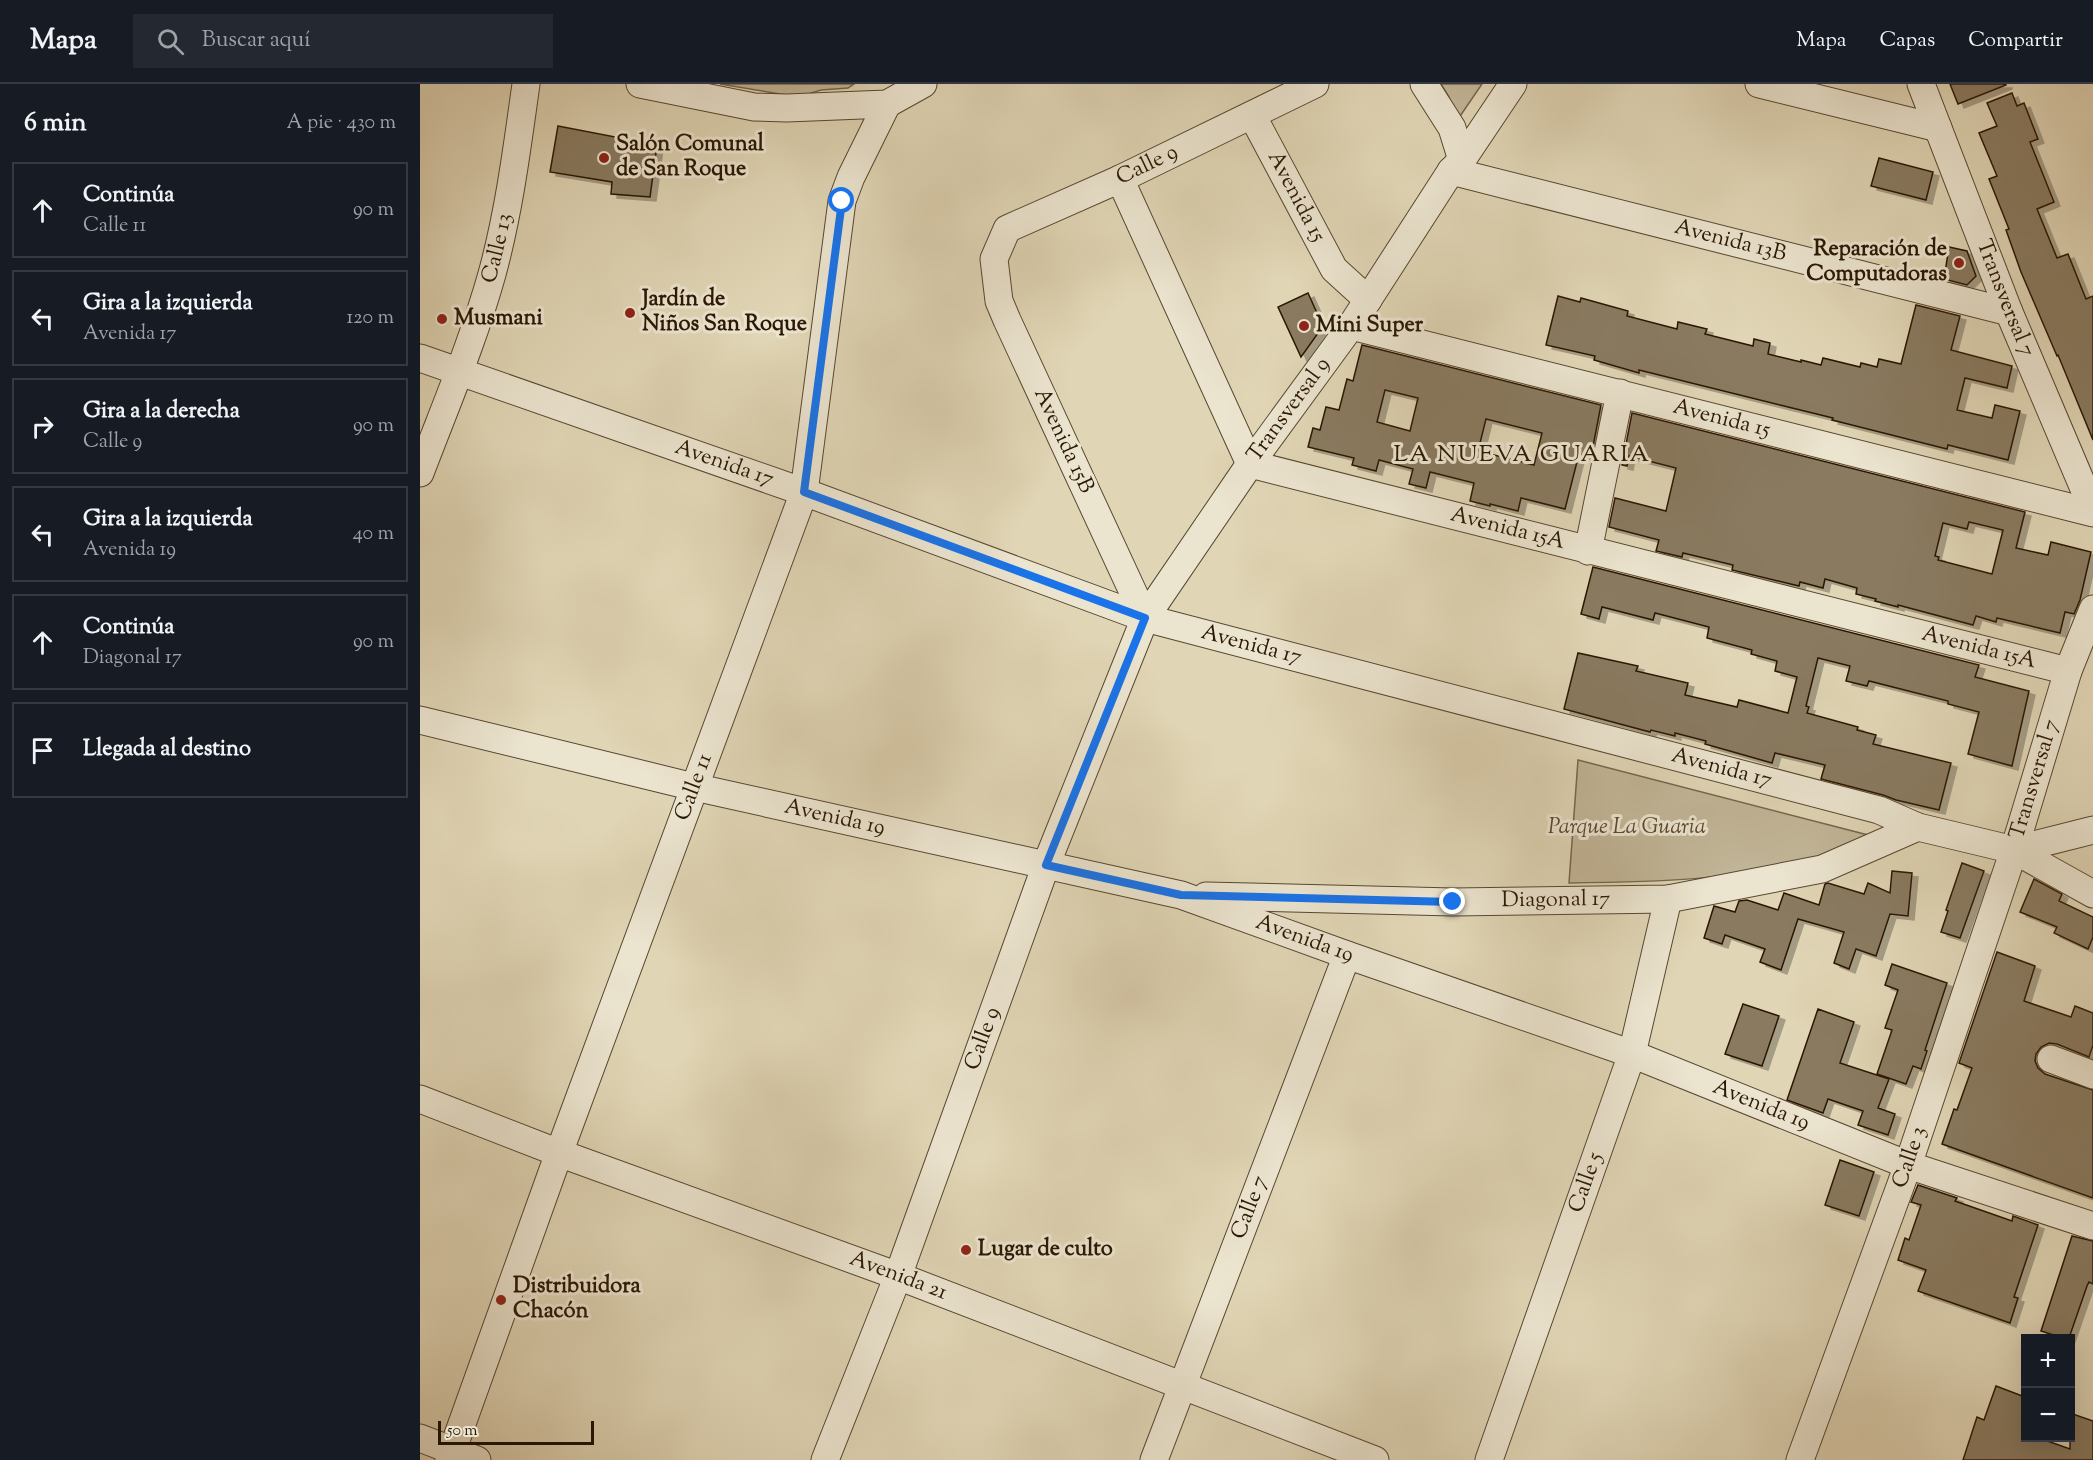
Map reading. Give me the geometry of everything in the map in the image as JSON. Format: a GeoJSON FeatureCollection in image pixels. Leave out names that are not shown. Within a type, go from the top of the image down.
{"type":"FeatureCollection","features":[{"type":"Feature","properties":{"kind":"street","name":"Calle 13"},"geometry":{"type":"LineString","coordinates":[[420,473],[458,372],[494,263],[511,188],[526,84]]}},
{"type":"Feature","properties":{"kind":"street"},"geometry":{"type":"LineString","coordinates":[[640,84],[754,107],[887,104],[923,84]]}},
{"type":"Feature","properties":{"kind":"street","name":"Calle 9"},"geometry":{"type":"LineString","coordinates":[[994,259],[1007,229],[1120,179],[1315,84]]}},
{"type":"Feature","properties":{"kind":"street"},"geometry":{"type":"LineString","coordinates":[[1424,84],[1452,128],[1457,165]]}},
{"type":"Feature","properties":{"kind":"street","name":"Transversal 9"},"geometry":{"type":"LineString","coordinates":[[1145,618],[1250,464],[1351,326],[1513,84]]}},
{"type":"Feature","properties":{"kind":"street"},"geometry":{"type":"LineString","coordinates":[[1759,84],[1938,128]]}},
{"type":"Feature","properties":{"kind":"street","name":"Transversal 7"},"geometry":{"type":"LineString","coordinates":[[1921,84],[2009,312],[2093,512]]}},
{"type":"Feature","properties":{"kind":"street","name":"Calle 11"},"geometry":{"type":"LineString","coordinates":[[450,1455],[804,492],[842,201],[851,177],[887,104]]}},
{"type":"Feature","properties":{"kind":"street","name":"Avenida 15"},"geometry":{"type":"LineString","coordinates":[[1252,115],[1334,269],[1368,300]]}},
{"type":"Feature","properties":{"kind":"street","name":"Avenida 13B"},"geometry":{"type":"LineString","coordinates":[[1457,165],[2009,312]]}},
{"type":"Feature","properties":{"kind":"street"},"geometry":{"type":"LineString","coordinates":[[1120,179],[1250,464]]}},
{"type":"Feature","properties":{"kind":"street","name":"Avenida 15B"},"geometry":{"type":"LineString","coordinates":[[994,259],[999,300],[1007,320],[1145,618]]}},
{"type":"Feature","properties":{"kind":"street","name":"Avenida 15"},"geometry":{"type":"LineString","coordinates":[[1351,326],[2093,512]]}},
{"type":"Feature","properties":{"kind":"street","name":"Avenida 17"},"geometry":{"type":"LineString","coordinates":[[420,358],[804,492],[1145,618],[1879,810],[1918,827],[2014,850],[2093,894]]}},
{"type":"Feature","properties":{"kind":"street"},"geometry":{"type":"LineString","coordinates":[[1588,551],[1620,393]]}},
{"type":"Feature","properties":{"kind":"street","name":"Avenida 15A"},"geometry":{"type":"LineString","coordinates":[[1250,464],[2068,671]]}},
{"type":"Feature","properties":{"kind":"street","name":"Transversal 7"},"geometry":{"type":"LineString","coordinates":[[2014,850],[2068,671],[2093,609]]}},
{"type":"Feature","properties":{"kind":"street","name":"Calle 9"},"geometry":{"type":"LineString","coordinates":[[825,1460],[898,1276],[1046,865],[1145,618]]}},
{"type":"Feature","properties":{"kind":"street","name":"Avenida 19"},"geometry":{"type":"LineString","coordinates":[[420,720],[694,787],[1181,895],[1632,1054],[1908,1165],[2093,1226]]}},
{"type":"Feature","properties":{"kind":"street","name":"Diagonal 17"},"geometry":{"type":"LineString","coordinates":[[1181,895],[1453,902],[1668,899],[1822,869],[1918,827]]}},
{"type":"Feature","properties":{"kind":"street"},"geometry":{"type":"LineString","coordinates":[[2014,850],[2093,830]]}},
{"type":"Feature","properties":{"kind":"street","name":"Calle 3"},"geometry":{"type":"LineString","coordinates":[[1800,1460],[1908,1165],[2014,850]]}},
{"type":"Feature","properties":{"kind":"street","name":"Calle 5"},"geometry":{"type":"LineString","coordinates":[[1489,1460],[1632,1054],[1668,899]]}},
{"type":"Feature","properties":{"kind":"street","name":"Calle 7"},"geometry":{"type":"LineString","coordinates":[[1155,1460],[1347,955]]}},
{"type":"Feature","properties":{"kind":"street"},"geometry":{"type":"LineString","coordinates":[[2051,1059],[2093,1075]]}},
{"type":"Feature","properties":{"kind":"street","name":"Avenida 21"},"geometry":{"type":"LineString","coordinates":[[420,1099],[560,1153],[898,1276],[1375,1460]]}},
{"type":"Feature","properties":{"kind":"street"},"geometry":{"type":"LineString","coordinates":[[420,1438],[450,1455],[477,1460]]}},
{"type":"Feature","properties":{"kind":"green space"},"geometry":{"type":"Polygon","coordinates":[[[720,84],[854,84],[848,88],[821,90],[798,97],[720,84]]]}},
{"type":"Feature","properties":{"kind":"green space"},"geometry":{"type":"Polygon","coordinates":[[[1441,84],[1482,84],[1454,125],[1449,97],[1441,84]]]}},
{"type":"Feature","properties":{"kind":"green space","name":"Parque La Guaria"},"geometry":{"type":"Polygon","coordinates":[[[1578,760],[1868,835],[1818,857],[1725,876],[1663,881],[1569,883],[1578,760]]]}},
{"type":"Feature","properties":{"kind":"building"},"geometry":{"type":"Polygon","coordinates":[[[1950,84],[2006,84],[2006,85],[1958,104],[1950,84]]]}},
{"type":"Feature","properties":{"kind":"building"},"geometry":{"type":"Polygon","coordinates":[[[2012,93],[2017,106],[2024,103],[2038,139],[2030,142],[2054,202],[2037,209],[2057,258],[2068,254],[2086,299],[2093,296],[2093,440],[2021,272],[2006,230],[2009,229],[1989,179],[1997,176],[1979,133],[1997,126],[1987,103],[2012,93]]]}},
{"type":"Feature","properties":{"kind":"building","name":"Salón Comunal de San Roque"},"geometry":{"type":"Polygon","coordinates":[[[558,126],[657,145],[650,197],[611,194],[612,182],[550,172],[558,126]]]}},
{"type":"Feature","properties":{"kind":"building"},"geometry":{"type":"Polygon","coordinates":[[[1879,158],[1933,172],[1926,200],[1871,186],[1879,158]]]}},
{"type":"Feature","properties":{"kind":"building","name":"Reparación de Computadoras"},"geometry":{"type":"Polygon","coordinates":[[[1949,247],[1967,251],[1976,276],[1967,285],[1944,279],[1949,247]]]}},
{"type":"Feature","properties":{"kind":"building","name":"Mini Super"},"geometry":{"type":"Polygon","coordinates":[[[1308,293],[1322,324],[1321,329],[1301,357],[1278,307],[1308,293]]]}},
{"type":"Feature","properties":{"kind":"building"},"geometry":{"type":"Polygon","coordinates":[[[1558,296],[1580,302],[1581,298],[1628,311],[1627,316],[1677,329],[1678,322],[1707,329],[1705,334],[1753,346],[1754,339],[1770,343],[1768,354],[1801,362],[1801,360],[1821,365],[1823,358],[1860,367],[1861,363],[1877,367],[1879,359],[1901,364],[1916,305],[1960,316],[1951,350],[2012,366],[2007,388],[1965,378],[1957,410],[1992,418],[1995,405],[2020,411],[2008,460],[1948,445],[1947,449],[1639,370],[1639,373],[1594,360],[1595,356],[1546,345],[1558,296]]]}},
{"type":"Feature","properties":{"kind":"building"},"geometry":{"type":"Polygon","coordinates":[[[1362,345],[1601,405],[1591,457],[1579,454],[1565,509],[1521,498],[1518,511],[1470,501],[1474,483],[1430,472],[1426,488],[1409,484],[1413,469],[1379,460],[1376,471],[1352,465],[1354,458],[1308,447],[1313,428],[1320,430],[1326,407],[1339,410],[1347,379],[1353,381],[1362,345]],[[1385,390],[1377,422],[1410,431],[1418,398],[1385,390]],[[1486,419],[1478,451],[1534,465],[1542,433],[1486,419]]]}},
{"type":"Feature","properties":{"kind":"building"},"geometry":{"type":"Polygon","coordinates":[[[1632,413],[2025,512],[2016,548],[2048,555],[2051,542],[2091,552],[2080,600],[2074,614],[2065,612],[2060,633],[1997,618],[1996,622],[1976,616],[1973,625],[1875,601],[1876,599],[1856,594],[1857,588],[1825,579],[1823,588],[1800,582],[1799,586],[1732,570],[1733,565],[1683,553],[1682,557],[1656,551],[1659,540],[1609,527],[1615,498],[1666,511],[1676,468],[1629,456],[1627,466],[1622,465],[1632,413]],[[1969,522],[1967,529],[1943,523],[1935,556],[1939,557],[1938,560],[1992,574],[2003,530],[1969,522]]]}},
{"type":"Feature","properties":{"kind":"building"},"geometry":{"type":"Polygon","coordinates":[[[1593,567],[1979,665],[1975,677],[2029,691],[2012,766],[1968,754],[1979,712],[1948,704],[1948,701],[1869,681],[1867,686],[1846,681],[1850,666],[1818,658],[1806,706],[1809,707],[1807,713],[1858,727],[1857,730],[1876,735],[1873,744],[1951,763],[1939,810],[1821,779],[1825,765],[1775,753],[1772,763],[1705,744],[1706,741],[1675,733],[1675,736],[1651,730],[1650,732],[1564,709],[1578,653],[1638,666],[1636,671],[1688,683],[1685,695],[1737,707],[1739,700],[1788,713],[1797,677],[1775,671],[1777,661],[1751,654],[1752,650],[1707,638],[1709,627],[1655,613],[1653,620],[1602,607],[1599,619],[1581,614],[1593,567]]]}},
{"type":"Feature","properties":{"kind":"building"},"geometry":{"type":"Polygon","coordinates":[[[1962,863],[1984,871],[1960,938],[1941,932],[1962,863]]]}},
{"type":"Feature","properties":{"kind":"building"},"geometry":{"type":"Polygon","coordinates":[[[1892,871],[1912,873],[1908,916],[1890,914],[1876,956],[1856,949],[1849,969],[1834,963],[1844,932],[1798,919],[1781,970],[1760,962],[1765,949],[1725,935],[1722,944],[1704,938],[1714,906],[1735,912],[1739,901],[1747,900],[1778,910],[1784,893],[1819,905],[1825,884],[1828,883],[1864,894],[1868,883],[1890,893],[1892,871]]]}},
{"type":"Feature","properties":{"kind":"building"},"geometry":{"type":"Polygon","coordinates":[[[2034,879],[2062,894],[2059,901],[2093,917],[2093,937],[2088,949],[2054,933],[2057,927],[2020,912],[2034,879]]]}},
{"type":"Feature","properties":{"kind":"building"},"geometry":{"type":"Polygon","coordinates":[[[1997,952],[2035,966],[2024,1001],[2071,1017],[2075,1006],[2093,1013],[2093,1045],[2089,1057],[2049,1043],[2041,1047],[2036,1054],[2035,1061],[2038,1068],[2045,1074],[2093,1090],[2093,1198],[1942,1144],[1972,1068],[1959,1063],[1997,952]]]}},
{"type":"Feature","properties":{"kind":"building"},"geometry":{"type":"Polygon","coordinates":[[[1892,964],[1947,983],[1921,1069],[1913,1066],[1906,1084],[1877,1074],[1892,1030],[1885,1028],[1898,990],[1885,985],[1892,964]]]}},
{"type":"Feature","properties":{"kind":"building"},"geometry":{"type":"Polygon","coordinates":[[[1743,1004],[1779,1016],[1762,1066],[1725,1054],[1743,1004]]]}},
{"type":"Feature","properties":{"kind":"building"},"geometry":{"type":"Polygon","coordinates":[[[1818,1009],[1854,1022],[1840,1063],[1889,1079],[1878,1108],[1895,1114],[1888,1135],[1858,1125],[1863,1111],[1828,1099],[1823,1113],[1787,1100],[1818,1009]]]}},
{"type":"Feature","properties":{"kind":"building"},"geometry":{"type":"Polygon","coordinates":[[[1840,1160],[1874,1172],[1859,1216],[1825,1205],[1840,1160]]]}},
{"type":"Feature","properties":{"kind":"building"},"geometry":{"type":"Polygon","coordinates":[[[1918,1185],[1957,1198],[1955,1201],[2012,1221],[2013,1216],[2038,1225],[2014,1297],[2018,1298],[2010,1323],[1918,1291],[1926,1270],[1898,1260],[1905,1238],[1909,1240],[1921,1205],[1911,1202],[1918,1185]]]}},
{"type":"Feature","properties":{"kind":"building"},"geometry":{"type":"Polygon","coordinates":[[[2072,1236],[2093,1241],[2093,1284],[2089,1282],[2087,1286],[2070,1334],[2050,1334],[2041,1331],[2072,1236]]]}},
{"type":"Feature","properties":{"kind":"building"},"geometry":{"type":"Polygon","coordinates":[[[1996,1386],[2021,1395],[2021,1442],[2050,1442],[2070,1449],[2070,1442],[2075,1442],[2075,1415],[2093,1421],[2093,1460],[1963,1460],[1977,1417],[1984,1420],[1996,1386]]]}},
{"type":"Feature","properties":{"kind":"place","name":"Salón Comunal de San Roque"},"geometry":{"type":"Point","coordinates":[604,158]}},
{"type":"Feature","properties":{"kind":"place","name":"Reparación de Computadoras"},"geometry":{"type":"Point","coordinates":[1959,263]}},
{"type":"Feature","properties":{"kind":"place","name":"Jardín de Niños San Roque"},"geometry":{"type":"Point","coordinates":[630,313]}},
{"type":"Feature","properties":{"kind":"place","name":"Musmani"},"geometry":{"type":"Point","coordinates":[442,319]}},
{"type":"Feature","properties":{"kind":"place","name":"Mini Super"},"geometry":{"type":"Point","coordinates":[1304,326]}},
{"type":"Feature","properties":{"kind":"place","name":"Lugar de culto"},"geometry":{"type":"Point","coordinates":[966,1250]}},
{"type":"Feature","properties":{"kind":"place","name":"Distribuidora Chacón"},"geometry":{"type":"Point","coordinates":[501,1300]}},
{"type":"Feature","properties":{"kind":"district","name":"LA NUEVA GUARIA"},"geometry":{"type":"Point","coordinates":[1522,455]}},
{"type":"Feature","properties":{"kind":"route"},"geometry":{"type":"LineString","coordinates":[[842,201],[804,492],[1145,618],[1046,865],[1181,895],[1453,902]]}}]}
